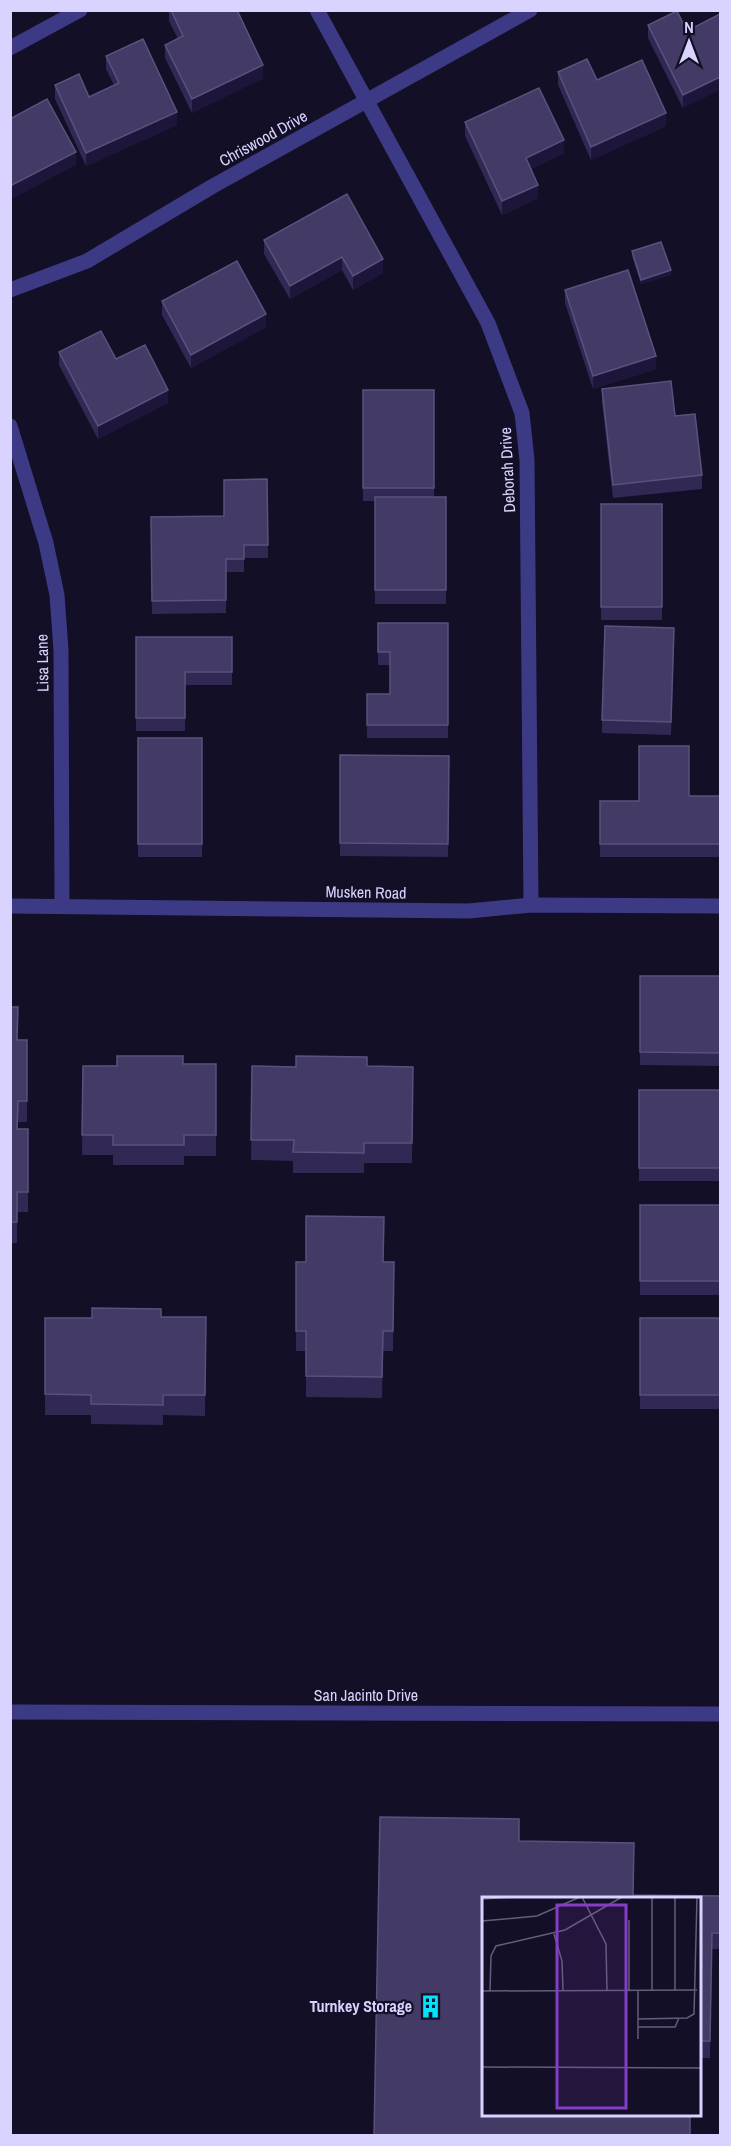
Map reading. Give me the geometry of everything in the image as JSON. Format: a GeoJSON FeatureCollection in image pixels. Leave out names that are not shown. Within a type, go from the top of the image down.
{"type":"FeatureCollection","features":[{"type":"Feature","properties":{"kind":"street"},"geometry":{"type":"LineString","coordinates":[[10,48],[80,10]]}},
{"type":"Feature","properties":{"kind":"street","name":"Deborah Drive"},"geometry":{"type":"LineString","coordinates":[[317,10],[488,323],[522,413],[528,460],[531,905]]}},
{"type":"Feature","properties":{"kind":"street","name":"Chriswood Drive"},"geometry":{"type":"LineString","coordinates":[[10,290],[87,261],[530,10]]}},
{"type":"Feature","properties":{"kind":"street","name":"Lisa Lane"},"geometry":{"type":"LineString","coordinates":[[10,426],[46,543],[57,595],[61,650],[62,906]]}},
{"type":"Feature","properties":{"kind":"street","name":"Musken Road"},"geometry":{"type":"LineString","coordinates":[[10,906],[469,911],[531,905],[720,906]]}},
{"type":"Feature","properties":{"kind":"street","name":"San Jacinto Drive"},"geometry":{"type":"LineString","coordinates":[[10,1713],[720,1714]]}},
{"type":"Feature","properties":{"kind":"building"},"geometry":{"type":"Polygon","coordinates":[[[171,10],[237,10],[263,65],[192,99],[165,45],[183,36],[171,10]]]}},
{"type":"Feature","properties":{"kind":"building"},"geometry":{"type":"Polygon","coordinates":[[[677,11],[687,31],[720,14],[720,77],[683,95],[648,25],[677,11]]]}},
{"type":"Feature","properties":{"kind":"building"},"geometry":{"type":"Polygon","coordinates":[[[143,39],[177,112],[86,153],[55,85],[79,74],[89,97],[119,83],[106,56],[143,39]]]}},
{"type":"Feature","properties":{"kind":"building"},"geometry":{"type":"Polygon","coordinates":[[[587,59],[597,80],[642,60],[666,113],[591,147],[558,72],[587,59]]]}},
{"type":"Feature","properties":{"kind":"building"},"geometry":{"type":"Polygon","coordinates":[[[539,88],[564,140],[526,158],[538,185],[502,201],[465,122],[539,88]]]}},
{"type":"Feature","properties":{"kind":"building"},"geometry":{"type":"Polygon","coordinates":[[[47,99],[76,152],[10,186],[10,119],[47,99]]]}},
{"type":"Feature","properties":{"kind":"building"},"geometry":{"type":"Polygon","coordinates":[[[347,194],[383,259],[353,276],[342,257],[290,286],[264,240],[347,194]]]}},
{"type":"Feature","properties":{"kind":"building"},"geometry":{"type":"Polygon","coordinates":[[[661,242],[671,270],[641,280],[632,251],[661,242]]]}},
{"type":"Feature","properties":{"kind":"building"},"geometry":{"type":"Polygon","coordinates":[[[237,261],[266,314],[191,355],[162,301],[237,261]]]}},
{"type":"Feature","properties":{"kind":"building"},"geometry":{"type":"Polygon","coordinates":[[[628,270],[656,356],[593,376],[565,290],[628,270]]]}},
{"type":"Feature","properties":{"kind":"building"},"geometry":{"type":"Polygon","coordinates":[[[101,331],[116,359],[145,345],[168,390],[98,426],[59,352],[101,331]]]}},
{"type":"Feature","properties":{"kind":"building"},"geometry":{"type":"Polygon","coordinates":[[[671,381],[675,416],[695,414],[702,475],[613,485],[602,389],[671,381]]]}},
{"type":"Feature","properties":{"kind":"building"},"geometry":{"type":"Polygon","coordinates":[[[363,390],[434,390],[434,488],[363,488],[363,390]]]}},
{"type":"Feature","properties":{"kind":"building"},"geometry":{"type":"Polygon","coordinates":[[[267,479],[268,545],[244,545],[244,559],[226,559],[226,600],[152,601],[151,517],[224,516],[224,480],[267,479]]]}},
{"type":"Feature","properties":{"kind":"building"},"geometry":{"type":"Polygon","coordinates":[[[375,497],[446,497],[446,590],[375,590],[375,497]]]}},
{"type":"Feature","properties":{"kind":"building"},"geometry":{"type":"Polygon","coordinates":[[[601,504],[662,504],[662,607],[601,607],[601,504]]]}},
{"type":"Feature","properties":{"kind":"building"},"geometry":{"type":"Polygon","coordinates":[[[378,623],[448,623],[448,725],[367,725],[367,694],[390,694],[390,652],[378,652],[378,623]]]}},
{"type":"Feature","properties":{"kind":"building"},"geometry":{"type":"Polygon","coordinates":[[[605,626],[674,628],[671,722],[602,720],[605,626]]]}},
{"type":"Feature","properties":{"kind":"building"},"geometry":{"type":"Polygon","coordinates":[[[136,637],[232,637],[232,672],[185,672],[185,718],[136,718],[136,637]]]}},
{"type":"Feature","properties":{"kind":"building"},"geometry":{"type":"Polygon","coordinates":[[[138,738],[202,738],[202,844],[138,844],[138,738]]]}},
{"type":"Feature","properties":{"kind":"building"},"geometry":{"type":"Polygon","coordinates":[[[639,746],[689,746],[689,796],[720,796],[720,844],[600,844],[600,801],[639,801],[639,746]]]}},
{"type":"Feature","properties":{"kind":"building"},"geometry":{"type":"Polygon","coordinates":[[[340,755],[449,756],[448,844],[340,843],[340,755]]]}},
{"type":"Feature","properties":{"kind":"building"},"geometry":{"type":"Polygon","coordinates":[[[640,976],[720,976],[720,1053],[640,1052],[640,976]]]}},
{"type":"Feature","properties":{"kind":"building"},"geometry":{"type":"Polygon","coordinates":[[[10,1007],[18,1007],[17,1040],[27,1040],[27,1101],[18,1101],[17,1129],[28,1129],[28,1192],[17,1192],[17,1222],[10,1222],[10,1007]]]}},
{"type":"Feature","properties":{"kind":"building"},"geometry":{"type":"Polygon","coordinates":[[[117,1056],[183,1056],[183,1064],[216,1064],[216,1135],[184,1135],[184,1145],[113,1145],[113,1135],[82,1135],[83,1066],[117,1066],[117,1056]]]}},
{"type":"Feature","properties":{"kind":"building"},"geometry":{"type":"Polygon","coordinates":[[[296,1056],[367,1057],[367,1066],[413,1067],[412,1143],[364,1143],[364,1153],[293,1152],[294,1140],[251,1140],[252,1066],[296,1067],[296,1056]]]}},
{"type":"Feature","properties":{"kind":"building"},"geometry":{"type":"Polygon","coordinates":[[[639,1090],[720,1090],[720,1168],[639,1168],[639,1090]]]}},
{"type":"Feature","properties":{"kind":"building"},"geometry":{"type":"Polygon","coordinates":[[[640,1205],[720,1205],[720,1281],[640,1281],[640,1205]]]}},
{"type":"Feature","properties":{"kind":"building"},"geometry":{"type":"Polygon","coordinates":[[[306,1216],[384,1217],[383,1262],[394,1262],[393,1331],[383,1331],[382,1377],[306,1376],[306,1331],[296,1331],[296,1262],[306,1262],[306,1216]]]}},
{"type":"Feature","properties":{"kind":"building"},"geometry":{"type":"Polygon","coordinates":[[[92,1308],[161,1309],[161,1317],[206,1317],[205,1395],[163,1395],[163,1405],[91,1404],[91,1395],[45,1394],[45,1318],[92,1318],[92,1308]]]}},
{"type":"Feature","properties":{"kind":"building"},"geometry":{"type":"Polygon","coordinates":[[[640,1318],[720,1318],[720,1395],[640,1395],[640,1318]]]}},
{"type":"Feature","properties":{"kind":"building","name":"Turnkey Storage"},"geometry":{"type":"Polygon","coordinates":[[[380,1817],[519,1819],[519,1841],[634,1843],[633,1895],[720,1896],[720,1933],[712,1933],[710,2041],[701,2041],[701,1897],[482,1897],[482,2116],[690,2116],[690,2136],[374,2136],[380,1817]]]}},
{"type":"Feature","properties":{"kind":"place","name":"Turnkey Storage"},"geometry":{"type":"Point","coordinates":[430,2006]}}]}
